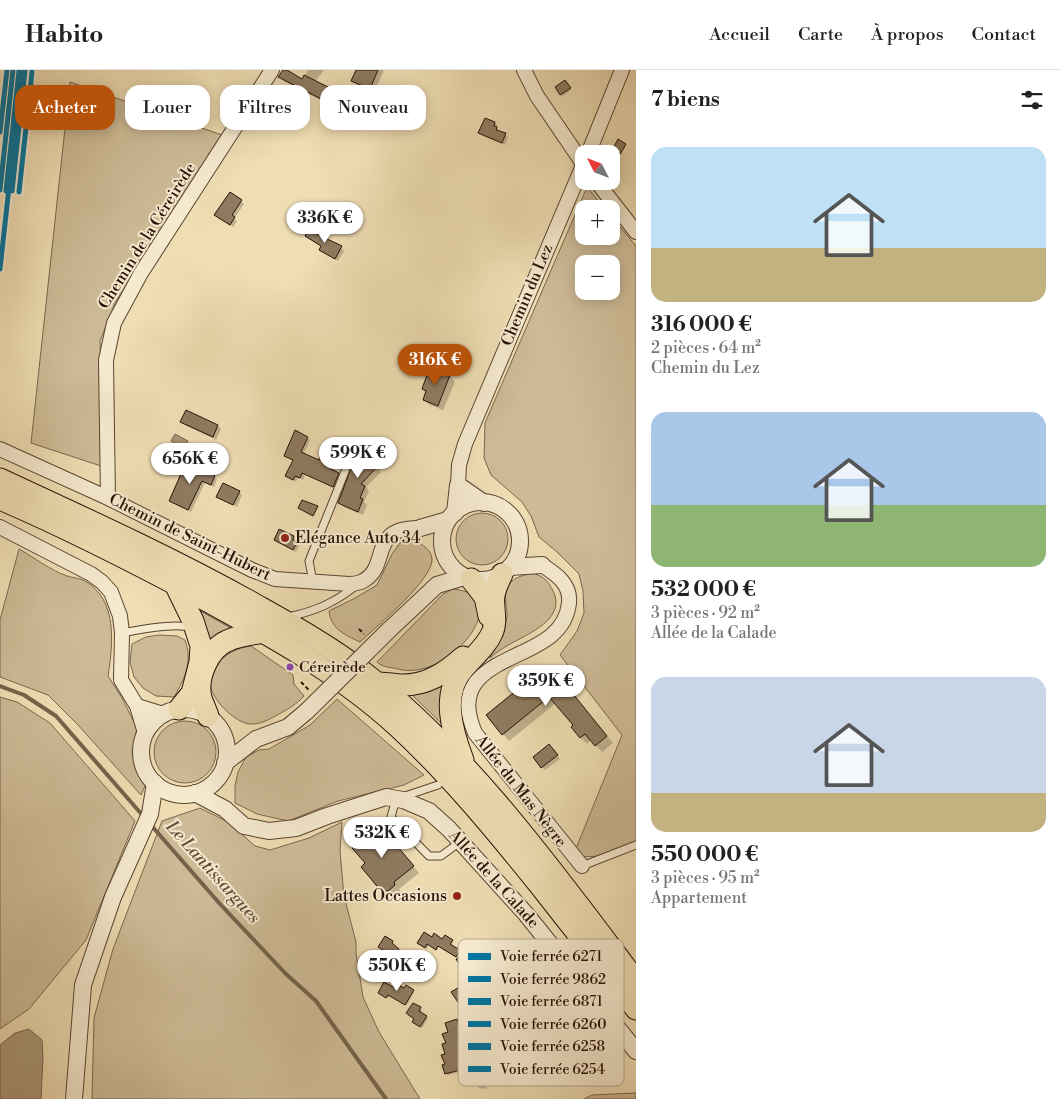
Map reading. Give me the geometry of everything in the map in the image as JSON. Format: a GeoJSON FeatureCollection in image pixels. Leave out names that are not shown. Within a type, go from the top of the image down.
{"type":"FeatureCollection","features":[{"type":"Feature","properties":{"kind":"main road"},"geometry":{"type":"LineString","coordinates":[[0,479],[161,554],[272,625],[395,725],[427,755],[488,820],[581,939]]}},
{"type":"Feature","properties":{"kind":"main road"},"geometry":{"type":"LineString","coordinates":[[0,499],[175,584],[337,653],[377,683],[407,709],[465,767],[520,832],[603,939]]}},
{"type":"Feature","properties":{"kind":"main road"},"geometry":{"type":"LineString","coordinates":[[465,767],[453,730],[450,697],[454,682],[462,669],[482,649],[493,632],[495,612],[493,597],[506,570]]}},
{"type":"Feature","properties":{"kind":"main road"},"geometry":{"type":"LineString","coordinates":[[377,683],[414,684],[432,679],[446,672],[472,650],[486,635],[490,613],[485,598],[468,578]]}},
{"type":"Feature","properties":{"kind":"main road"},"geometry":{"type":"LineString","coordinates":[[171,711],[192,693],[200,662],[201,646],[188,609],[175,584]]}},
{"type":"Feature","properties":{"kind":"main road"},"geometry":{"type":"LineString","coordinates":[[214,723],[200,692],[209,657],[216,647],[227,641],[272,625]]}},
{"type":"Feature","properties":{"kind":"main road"},"geometry":{"type":"LineString","coordinates":[[624,966],[636,981]]}},
{"type":"Feature","properties":{"kind":"main road"},"geometry":{"type":"LineString","coordinates":[[624,994],[636,1009]]}},
{"type":"Feature","properties":{"kind":"street","name":"Chemin de la Céreirède"},"geometry":{"type":"LineString","coordinates":[[108,498],[106,360],[114,322],[141,273],[272,70]]}},
{"type":"Feature","properties":{"kind":"street"},"geometry":{"type":"LineString","coordinates":[[524,70],[537,96],[575,151]]}},
{"type":"Feature","properties":{"kind":"street"},"geometry":{"type":"LineString","coordinates":[[592,145],[622,70]]}},
{"type":"Feature","properties":{"kind":"street","name":"Chemin du Lez"},"geometry":{"type":"LineString","coordinates":[[451,516],[458,485],[459,465],[465,444],[575,185]]}},
{"type":"Feature","properties":{"kind":"street"},"geometry":{"type":"LineString","coordinates":[[603,190],[636,232]]}},
{"type":"Feature","properties":{"kind":"street","name":"Chemin de Saint-Hubert"},"geometry":{"type":"LineString","coordinates":[[0,449],[108,498],[252,570],[275,579],[349,584],[361,582]]}},
{"type":"Feature","properties":{"kind":"street"},"geometry":{"type":"LineString","coordinates":[[420,528],[444,552],[457,572],[468,578],[492,579],[506,570],[518,553],[520,546],[519,533],[514,522],[506,512],[496,505],[484,502],[458,485]]}},
{"type":"Feature","properties":{"kind":"street"},"geometry":{"type":"LineString","coordinates":[[361,582],[371,574],[377,564],[385,540],[396,531],[407,528],[420,528],[451,516],[468,504],[484,502]]}},
{"type":"Feature","properties":{"kind":"street"},"geometry":{"type":"LineString","coordinates":[[437,585],[444,552],[442,536],[451,516]]}},
{"type":"Feature","properties":{"kind":"street"},"geometry":{"type":"LineString","coordinates":[[0,527],[91,574],[102,582],[116,602],[122,620],[121,680],[138,706],[145,733]]}},
{"type":"Feature","properties":{"kind":"street","name":"Allée du Mas Nègre"},"geometry":{"type":"LineString","coordinates":[[520,546],[560,578],[566,587],[569,599],[568,614],[561,627],[551,637],[488,671],[476,683],[468,698],[468,717],[474,733],[582,866]]}},
{"type":"Feature","properties":{"kind":"street"},"geometry":{"type":"LineString","coordinates":[[506,570],[542,565]]}},
{"type":"Feature","properties":{"kind":"street"},"geometry":{"type":"LineString","coordinates":[[171,711],[152,722],[145,733],[141,755],[145,770],[155,783],[168,792],[176,794],[195,793],[211,785],[223,767],[256,738],[288,727],[307,711],[437,585],[468,578]]}},
{"type":"Feature","properties":{"kind":"street"},"geometry":{"type":"LineString","coordinates":[[138,706],[171,711],[194,710],[236,735],[256,738]]}},
{"type":"Feature","properties":{"kind":"street"},"geometry":{"type":"LineString","coordinates":[[214,723],[226,746],[222,793],[225,809]]}},
{"type":"Feature","properties":{"kind":"street"},"geometry":{"type":"LineString","coordinates":[[74,1099],[83,985],[113,897],[150,814],[155,783]]}},
{"type":"Feature","properties":{"kind":"street","name":"Allée de la Calade"},"geometry":{"type":"LineString","coordinates":[[195,793],[225,809],[244,826],[269,831],[296,828],[386,797],[417,805],[429,811],[449,828],[546,939]]}},
{"type":"Feature","properties":{"kind":"street"},"geometry":{"type":"LineString","coordinates":[[150,814],[176,794]]}},
{"type":"Feature","properties":{"kind":"street","name":"Allée de la Calade"},"geometry":{"type":"LineString","coordinates":[[624,1036],[636,1051]]}},
{"type":"Feature","properties":{"kind":"lane"},"geometry":{"type":"LineString","coordinates":[[313,582],[309,562],[350,460]]}},
{"type":"Feature","properties":{"kind":"lane"},"geometry":{"type":"LineString","coordinates":[[272,625],[313,611],[343,596],[361,582]]}},
{"type":"Feature","properties":{"kind":"lane"},"geometry":{"type":"LineString","coordinates":[[122,633],[185,626],[197,631]]}},
{"type":"Feature","properties":{"kind":"lane"},"geometry":{"type":"LineString","coordinates":[[438,785],[396,799],[391,816],[428,856],[441,856],[461,841]]}},
{"type":"Feature","properties":{"kind":"lane","name":"Allée du Mas Nègre"},"geometry":{"type":"LineString","coordinates":[[582,866],[636,845]]}},
{"type":"Feature","properties":{"kind":"path"},"geometry":{"type":"LineString","coordinates":[[358,629],[368,638]]}},
{"type":"Feature","properties":{"kind":"path"},"geometry":{"type":"LineString","coordinates":[[300,682],[312,693]]}},
{"type":"Feature","properties":{"kind":"shaded area"},"geometry":{"type":"Polygon","coordinates":[[[115,98],[125,101],[125,130],[208,130],[222,135],[115,303],[100,341],[104,467],[31,443],[65,130],[115,130],[115,98]]]}},
{"type":"Feature","properties":{"kind":"shaded area"},"geometry":{"type":"Polygon","coordinates":[[[586,190],[589,190],[598,200],[581,200],[586,190]]]}},
{"type":"Feature","properties":{"kind":"shaded area"},"geometry":{"type":"Polygon","coordinates":[[[575,215],[575,245],[620,245],[620,227],[636,246],[636,841],[600,856],[582,857],[575,851],[622,735],[560,655],[577,631],[584,613],[583,591],[579,574],[539,537],[531,516],[522,502],[491,475],[484,458],[485,423],[575,215]]]}},
{"type":"Feature","properties":{"kind":"shaded area"},"geometry":{"type":"Polygon","coordinates":[[[175,434],[188,441],[184,448],[171,441],[175,434]]]}},
{"type":"Feature","properties":{"kind":"shaded area"},"geometry":{"type":"Polygon","coordinates":[[[482,513],[492,515],[500,521],[506,529],[508,539],[506,549],[500,557],[492,563],[482,565],[472,563],[464,557],[458,549],[456,539],[458,529],[464,521],[472,515],[482,513]]]}},
{"type":"Feature","properties":{"kind":"shaded area"},"geometry":{"type":"Polygon","coordinates":[[[410,539],[424,546],[432,558],[430,567],[415,589],[360,642],[340,631],[330,617],[329,611],[377,585],[392,554],[400,543],[410,539]]]}},
{"type":"Feature","properties":{"kind":"shaded area"},"geometry":{"type":"Polygon","coordinates":[[[19,549],[55,571],[85,581],[96,589],[103,599],[108,611],[112,637],[108,676],[122,698],[137,728],[132,752],[135,767],[146,784],[141,795],[78,725],[48,695],[0,677],[0,620],[19,549]]]}},
{"type":"Feature","properties":{"kind":"shaded area"},"geometry":{"type":"Polygon","coordinates":[[[532,573],[544,578],[552,589],[556,599],[552,615],[538,628],[503,648],[490,658],[507,617],[505,595],[507,587],[515,579],[532,573]]]}},
{"type":"Feature","properties":{"kind":"shaded area"},"geometry":{"type":"Polygon","coordinates":[[[453,589],[472,595],[479,606],[478,621],[469,636],[455,651],[437,663],[417,670],[387,667],[377,662],[443,594],[453,589]]]}},
{"type":"Feature","properties":{"kind":"shaded area"},"geometry":{"type":"Polygon","coordinates":[[[195,608],[238,632],[207,642],[195,608]]]}},
{"type":"Feature","properties":{"kind":"shaded area"},"geometry":{"type":"Polygon","coordinates":[[[159,635],[177,636],[185,640],[187,648],[187,670],[174,697],[156,696],[143,688],[134,677],[130,662],[132,644],[146,637],[159,635]]]}},
{"type":"Feature","properties":{"kind":"shaded area"},"geometry":{"type":"Polygon","coordinates":[[[251,646],[293,675],[294,684],[304,696],[282,712],[257,724],[244,723],[230,714],[218,702],[211,688],[210,681],[215,667],[224,657],[244,647],[251,646]]]}},
{"type":"Feature","properties":{"kind":"shaded area"},"geometry":{"type":"Polygon","coordinates":[[[449,679],[443,725],[408,691],[449,679]]]}},
{"type":"Feature","properties":{"kind":"shaded area"},"geometry":{"type":"Polygon","coordinates":[[[0,697],[17,702],[50,723],[135,821],[86,940],[29,1009],[0,1029],[0,697]]]}},
{"type":"Feature","properties":{"kind":"shaded area"},"geometry":{"type":"Polygon","coordinates":[[[337,699],[424,775],[404,785],[338,801],[288,821],[257,814],[235,803],[235,786],[238,772],[246,757],[259,750],[269,749],[310,725],[337,699]]]}},
{"type":"Feature","properties":{"kind":"shaded area"},"geometry":{"type":"Polygon","coordinates":[[[185,721],[197,723],[207,730],[214,740],[216,752],[214,764],[207,774],[197,781],[185,783],[173,781],[163,774],[156,764],[154,752],[156,740],[163,730],[173,723],[185,721]]]}},
{"type":"Feature","properties":{"kind":"shaded area"},"geometry":{"type":"Polygon","coordinates":[[[200,808],[228,822],[255,846],[270,850],[309,838],[342,822],[340,851],[344,896],[356,942],[363,997],[379,1032],[420,1099],[92,1099],[94,1018],[113,949],[162,821],[200,808]]]}},
{"type":"Feature","properties":{"kind":"shaded area"},"geometry":{"type":"Polygon","coordinates":[[[29,1029],[42,1040],[41,1099],[0,1099],[0,1045],[15,1033],[29,1029]]]}},
{"type":"Feature","properties":{"kind":"shaded area"},"geometry":{"type":"Polygon","coordinates":[[[636,1093],[636,1099],[584,1099],[592,1095],[636,1093]]]}},
{"type":"Feature","properties":{"kind":"building"},"geometry":{"type":"Polygon","coordinates":[[[283,70],[287,70],[302,79],[304,75],[324,85],[320,85],[320,98],[310,93],[310,85],[294,85],[278,77],[283,70]]]}},
{"type":"Feature","properties":{"kind":"building"},"geometry":{"type":"Polygon","coordinates":[[[356,70],[378,70],[372,85],[360,85],[351,81],[356,70]]]}},
{"type":"Feature","properties":{"kind":"building"},"geometry":{"type":"Polygon","coordinates":[[[565,80],[571,88],[560,95],[555,87],[565,80]]]}},
{"type":"Feature","properties":{"kind":"building"},"geometry":{"type":"Polygon","coordinates":[[[485,118],[495,122],[496,130],[506,133],[502,143],[478,133],[485,118]]]}},
{"type":"Feature","properties":{"kind":"building"},"geometry":{"type":"Polygon","coordinates":[[[618,139],[626,144],[620,154],[620,145],[615,145],[618,139]]]}},
{"type":"Feature","properties":{"kind":"building"},"geometry":{"type":"Polygon","coordinates":[[[230,192],[242,200],[232,215],[235,217],[230,225],[214,215],[230,192]]]}},
{"type":"Feature","properties":{"kind":"building"},"geometry":{"type":"Polygon","coordinates":[[[308,230],[342,246],[335,259],[319,250],[321,246],[305,236],[308,230]]]}},
{"type":"Feature","properties":{"kind":"building"},"geometry":{"type":"Polygon","coordinates":[[[429,369],[450,375],[438,406],[423,400],[426,391],[422,389],[429,369]]]}},
{"type":"Feature","properties":{"kind":"building"},"geometry":{"type":"Polygon","coordinates":[[[186,410],[218,425],[213,437],[180,422],[186,410]]]}},
{"type":"Feature","properties":{"kind":"building"},"geometry":{"type":"Polygon","coordinates":[[[295,430],[308,437],[301,452],[319,460],[321,456],[334,462],[331,469],[339,473],[333,487],[302,473],[300,478],[295,476],[293,480],[285,476],[293,460],[284,456],[295,430]]]}},
{"type":"Feature","properties":{"kind":"building"},"geometry":{"type":"Polygon","coordinates":[[[364,447],[380,461],[377,467],[361,484],[365,486],[360,498],[363,499],[358,512],[338,503],[358,450],[364,447]]]}},
{"type":"Feature","properties":{"kind":"building"},"geometry":{"type":"Polygon","coordinates":[[[189,463],[215,475],[211,485],[202,481],[188,510],[169,501],[184,467],[186,468],[189,463]]]}},
{"type":"Feature","properties":{"kind":"building"},"geometry":{"type":"Polygon","coordinates":[[[223,483],[240,491],[233,505],[216,497],[223,483]]]}},
{"type":"Feature","properties":{"kind":"building"},"geometry":{"type":"Polygon","coordinates":[[[302,500],[318,506],[313,516],[298,508],[302,500]]]}},
{"type":"Feature","properties":{"kind":"building"},"geometry":{"type":"Polygon","coordinates":[[[279,529],[294,536],[293,540],[297,542],[293,550],[274,540],[279,529]]]}},
{"type":"Feature","properties":{"kind":"building"},"geometry":{"type":"Polygon","coordinates":[[[553,669],[607,736],[595,746],[585,734],[580,738],[571,727],[573,725],[549,697],[502,735],[486,715],[533,677],[537,682],[553,669]]]}},
{"type":"Feature","properties":{"kind":"building"},"geometry":{"type":"Polygon","coordinates":[[[549,744],[558,755],[541,768],[533,757],[549,744]]]}},
{"type":"Feature","properties":{"kind":"building"},"geometry":{"type":"Polygon","coordinates":[[[379,825],[414,866],[394,882],[395,885],[388,891],[381,891],[361,867],[365,863],[352,848],[379,825]]]}},
{"type":"Feature","properties":{"kind":"building"},"geometry":{"type":"Polygon","coordinates":[[[424,932],[432,937],[434,933],[442,939],[445,935],[453,940],[450,944],[458,949],[458,954],[456,957],[438,946],[436,950],[427,944],[425,948],[417,943],[424,932]]]}},
{"type":"Feature","properties":{"kind":"building"},"geometry":{"type":"Polygon","coordinates":[[[385,936],[393,941],[392,943],[399,949],[392,961],[383,955],[386,952],[378,947],[385,936]]]}},
{"type":"Feature","properties":{"kind":"building"},"geometry":{"type":"Polygon","coordinates":[[[384,982],[393,987],[395,983],[404,988],[406,985],[414,990],[405,1005],[388,995],[386,998],[378,993],[384,982]]]}},
{"type":"Feature","properties":{"kind":"building"},"geometry":{"type":"Polygon","coordinates":[[[458,988],[458,1002],[451,992],[458,988]]]}},
{"type":"Feature","properties":{"kind":"building"},"geometry":{"type":"Polygon","coordinates":[[[413,1003],[421,1007],[419,1011],[427,1016],[420,1027],[412,1022],[414,1019],[406,1013],[413,1003]]]}},
{"type":"Feature","properties":{"kind":"building"},"geometry":{"type":"Polygon","coordinates":[[[457,1019],[458,1022],[458,1070],[445,1074],[442,1065],[445,1064],[441,1055],[445,1054],[442,1044],[446,1043],[442,1034],[448,1032],[445,1023],[457,1019]]]}},
{"type":"Feature","properties":{"kind":"waterway","name":"Le Lantissargues"},"geometry":{"type":"LineString","coordinates":[[0,686],[24,695],[56,716],[144,817]]}},
{"type":"Feature","properties":{"kind":"waterway","name":"Le Lantissargues"},"geometry":{"type":"LineString","coordinates":[[150,824],[220,904],[286,974],[316,1001],[386,1099]]}},
{"type":"Feature","properties":{"kind":"rail line","name":"6260"},"geometry":{"type":"LineString","coordinates":[[0,132],[7,70]]}},
{"type":"Feature","properties":{"kind":"rail line","name":"9862"},"geometry":{"type":"LineString","coordinates":[[0,190],[13,70]]}},
{"type":"Feature","properties":{"kind":"rail line","name":"6271"},"geometry":{"type":"LineString","coordinates":[[0,269],[22,70]]}},
{"type":"Feature","properties":{"kind":"rail line","name":"6871"},"geometry":{"type":"LineString","coordinates":[[6,191],[19,71]]}},
{"type":"Feature","properties":{"kind":"rail line","name":"6258"},"geometry":{"type":"LineString","coordinates":[[12,191],[25,71]]}},
{"type":"Feature","properties":{"kind":"rail line","name":"6254"},"geometry":{"type":"LineString","coordinates":[[19,192],[32,72]]}},
{"type":"Feature","properties":{"kind":"place","name":"Elégance Auto 34"},"geometry":{"type":"Point","coordinates":[285,538]}},
{"type":"Feature","properties":{"kind":"place","name":"Céreirède"},"geometry":{"type":"Point","coordinates":[290,667]}},
{"type":"Feature","properties":{"kind":"place","name":"Lattes Occasions"},"geometry":{"type":"Point","coordinates":[457,896]}}]}
